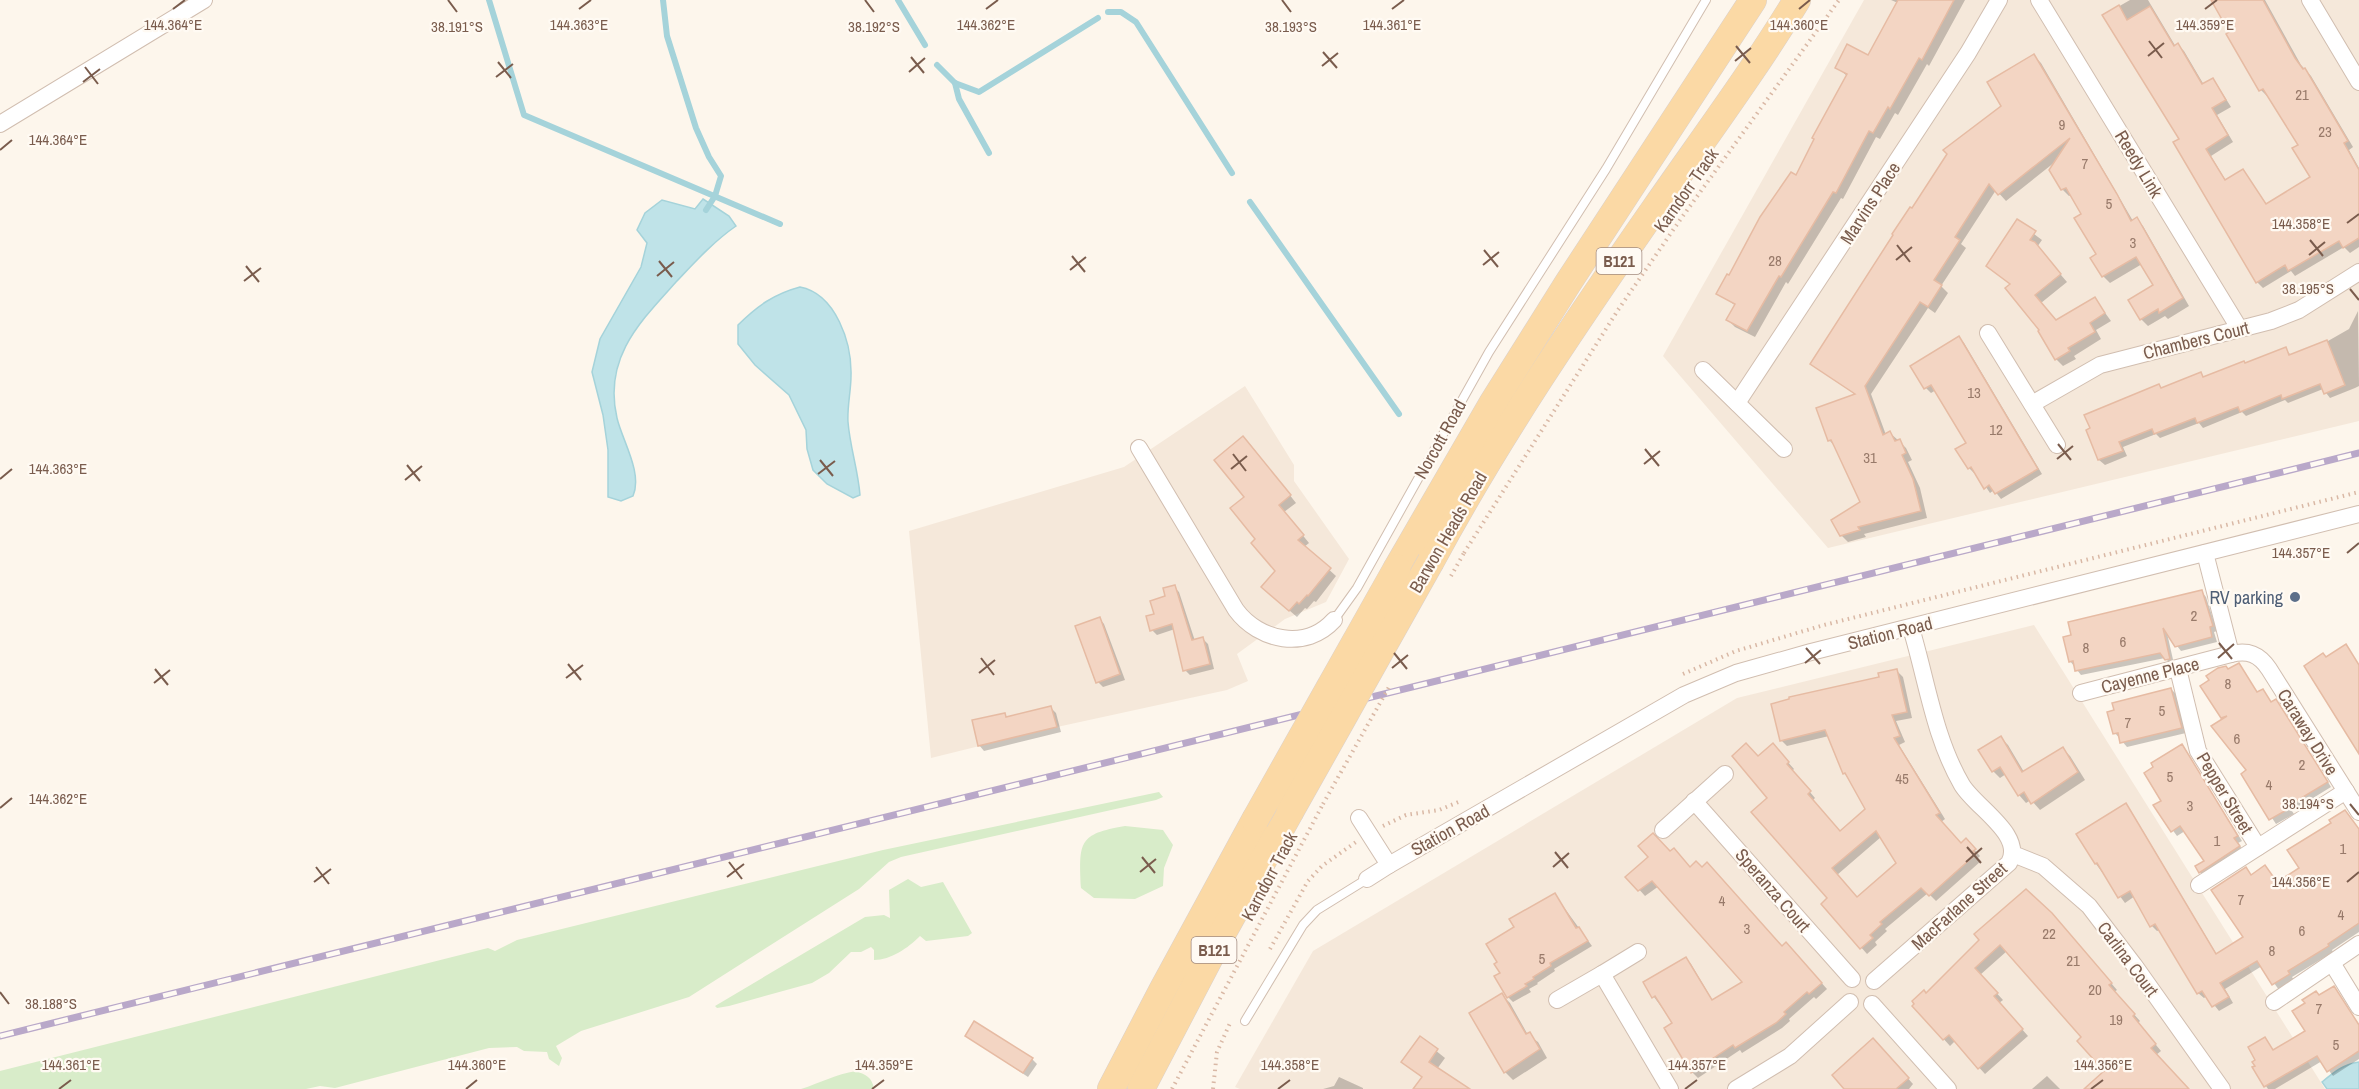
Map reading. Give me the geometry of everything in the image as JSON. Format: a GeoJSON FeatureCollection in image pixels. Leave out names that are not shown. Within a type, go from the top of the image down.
{"type":"FeatureCollection","features":[{"type":"Feature","properties":{"kind":"main road","name":"Barwon Heads Road"},"geometry":{"type":"LineString","coordinates":[[1111,1089],[1255,820],[1492,404],[1753,0]]}},
{"type":"Feature","properties":{"kind":"main road","name":"Barwon Heads Road"},"geometry":{"type":"LineString","coordinates":[[1141,1089],[1221,936],[1290,812],[1431,561],[1512,423],[1590,304],[1759,62],[1797,0]]}},
{"type":"Feature","properties":{"kind":"street"},"geometry":{"type":"LineString","coordinates":[[0,124],[204,0]]}},
{"type":"Feature","properties":{"kind":"street","name":"Marvins Place"},"geometry":{"type":"LineString","coordinates":[[1737,403],[1968,53],[1999,0]]}},
{"type":"Feature","properties":{"kind":"street","name":"Reedy Link"},"geometry":{"type":"LineString","coordinates":[[2039,0],[2240,328]]}},
{"type":"Feature","properties":{"kind":"street"},"geometry":{"type":"LineString","coordinates":[[2310,0],[2359,82]]}},
{"type":"Feature","properties":{"kind":"street","name":"Chambers Court"},"geometry":{"type":"LineString","coordinates":[[2032,404],[2100,365],[2271,321],[2299,310],[2359,272]]}},
{"type":"Feature","properties":{"kind":"street"},"geometry":{"type":"LineString","coordinates":[[1988,333],[2056,445]]}},
{"type":"Feature","properties":{"kind":"street"},"geometry":{"type":"LineString","coordinates":[[1703,370],[1784,449]]}},
{"type":"Feature","properties":{"kind":"street","name":"Norcott Road"},"geometry":{"type":"LineString","coordinates":[[1139,448],[1236,610],[1249,624],[1274,637],[1293,639],[1322,631],[1334,620]]}},
{"type":"Feature","properties":{"kind":"street","name":"Station Road"},"geometry":{"type":"LineString","coordinates":[[1367,879],[1700,687],[1751,668],[2359,514]]}},
{"type":"Feature","properties":{"kind":"street"},"geometry":{"type":"LineString","coordinates":[[2205,553],[2231,654]]}},
{"type":"Feature","properties":{"kind":"street","name":"MacFarlane Street"},"geometry":{"type":"LineString","coordinates":[[1874,981],[2009,863],[2013,854],[2009,837],[1972,800],[1955,772],[1940,739],[1911,628]]}},
{"type":"Feature","properties":{"kind":"street","name":"Cayenne Place"},"geometry":{"type":"LineString","coordinates":[[2081,693],[2231,654],[2244,652],[2254,654]]}},
{"type":"Feature","properties":{"kind":"street","name":"Caraway Drive"},"geometry":{"type":"LineString","coordinates":[[2254,654],[2266,665],[2359,812]]}},
{"type":"Feature","properties":{"kind":"street","name":"Pepper Street"},"geometry":{"type":"LineString","coordinates":[[2178,669],[2198,750],[2258,847]]}},
{"type":"Feature","properties":{"kind":"street"},"geometry":{"type":"LineString","coordinates":[[1664,830],[1725,774]]}},
{"type":"Feature","properties":{"kind":"street"},"geometry":{"type":"LineString","coordinates":[[2199,885],[2346,791]]}},
{"type":"Feature","properties":{"kind":"street","name":"Speranza Court"},"geometry":{"type":"LineString","coordinates":[[1694,801],[1852,979]]}},
{"type":"Feature","properties":{"kind":"street","name":"Station Road"},"geometry":{"type":"LineString","coordinates":[[1359,818],[1389,865]]}},
{"type":"Feature","properties":{"kind":"street","name":"Carlina Court"},"geometry":{"type":"LineString","coordinates":[[2013,854],[2043,866],[2088,906],[2134,965],[2222,1089]]}},
{"type":"Feature","properties":{"kind":"street"},"geometry":{"type":"LineString","coordinates":[[2274,1002],[2359,944]]}},
{"type":"Feature","properties":{"kind":"street"},"geometry":{"type":"LineString","coordinates":[[1557,1000],[1638,952]]}},
{"type":"Feature","properties":{"kind":"street"},"geometry":{"type":"LineString","coordinates":[[2332,963],[2359,1007]]}},
{"type":"Feature","properties":{"kind":"street"},"geometry":{"type":"LineString","coordinates":[[1602,974],[1670,1089]]}},
{"type":"Feature","properties":{"kind":"street"},"geometry":{"type":"LineString","coordinates":[[1863,975],[1874,981],[1878,996],[1872,1004],[1861,1008],[1850,1002],[1846,988],[1852,979],[1863,975]]}},
{"type":"Feature","properties":{"kind":"street"},"geometry":{"type":"LineString","coordinates":[[1736,1089],[1790,1056],[1850,1002]]}},
{"type":"Feature","properties":{"kind":"street"},"geometry":{"type":"LineString","coordinates":[[1872,1004],[1948,1089]]}},
{"type":"Feature","properties":{"kind":"lane","name":"Norcott Road"},"geometry":{"type":"LineString","coordinates":[[1334,620],[1357,588],[1489,352],[1606,169],[1706,0]]}},
{"type":"Feature","properties":{"kind":"lane","name":"Station Road"},"geometry":{"type":"LineString","coordinates":[[1245,1022],[1303,925],[1317,910],[1367,879]]}},
{"type":"Feature","properties":{"kind":"path","name":"Karndorr Track"},"geometry":{"type":"LineString","coordinates":[[1464,553],[1618,310],[1839,0]]}},
{"type":"Feature","properties":{"kind":"path","name":"Karndorr Track"},"geometry":{"type":"LineString","coordinates":[[1172,1089],[1323,804]]}},
{"type":"Feature","properties":{"kind":"shaded area"},"geometry":{"type":"Polygon","coordinates":[[[1864,0],[2359,0],[2359,421],[1828,548],[1663,356],[1864,0]]]}},
{"type":"Feature","properties":{"kind":"shaded area"},"geometry":{"type":"Polygon","coordinates":[[[1245,386],[1294,465],[1294,481],[1349,559],[1326,602],[1285,619],[1237,654],[1248,681],[1227,690],[1057,727],[931,758],[909,531],[1124,467],[1245,386]]]}},
{"type":"Feature","properties":{"kind":"shaded area"},"geometry":{"type":"Polygon","coordinates":[[[2034,625],[2325,1089],[1240,1089],[1235,1087],[1313,951],[1737,698],[2034,625]]]}},
{"type":"Feature","properties":{"kind":"green space"},"geometry":{"type":"Polygon","coordinates":[[[1159,792],[1163,797],[1156,800],[901,857],[889,862],[859,889],[689,997],[581,1031],[556,1046],[562,1058],[559,1066],[549,1059],[547,1052],[524,1051],[517,1047],[489,1048],[335,1088],[320,1086],[306,1089],[0,1089],[0,1071],[488,948],[495,951],[517,940],[883,850],[1159,792]]]}},
{"type":"Feature","properties":{"kind":"green space"},"geometry":{"type":"Polygon","coordinates":[[[1125,826],[1163,830],[1173,845],[1164,868],[1163,886],[1135,899],[1094,898],[1081,888],[1080,860],[1085,843],[1098,833],[1125,826]]]}},
{"type":"Feature","properties":{"kind":"green space"},"geometry":{"type":"Polygon","coordinates":[[[908,879],[921,887],[943,882],[972,933],[968,936],[926,941],[920,936],[910,945],[887,958],[874,960],[874,950],[871,947],[861,952],[851,952],[829,973],[812,983],[729,1006],[717,1008],[715,1006],[865,917],[884,915],[890,918],[889,890],[908,879]]]}},
{"type":"Feature","properties":{"kind":"green space"},"geometry":{"type":"Polygon","coordinates":[[[856,1071],[868,1077],[874,1089],[801,1089],[835,1076],[856,1071]]]}},
{"type":"Feature","properties":{"kind":"water"},"geometry":{"type":"Polygon","coordinates":[[[703,199],[729,216],[736,226],[704,252],[676,282],[638,327],[620,359],[615,377],[614,397],[617,418],[631,457],[635,477],[633,496],[621,501],[608,497],[608,450],[603,415],[592,372],[600,339],[641,267],[647,243],[637,230],[645,213],[662,200],[695,209],[703,199]]]}},
{"type":"Feature","properties":{"kind":"water"},"geometry":{"type":"Polygon","coordinates":[[[800,287],[813,291],[832,310],[845,335],[849,349],[851,376],[848,422],[860,495],[853,498],[827,484],[813,470],[807,449],[806,430],[789,395],[755,365],[738,344],[738,325],[745,318],[774,297],[800,287]]]}},
{"type":"Feature","properties":{"kind":"water"},"geometry":{"type":"Polygon","coordinates":[[[2359,1062],[2359,1089],[2327,1089],[2322,1082],[2344,1067],[2359,1062]]]}},
{"type":"Feature","properties":{"kind":"building"},"geometry":{"type":"Polygon","coordinates":[[[1898,0],[1954,0],[1922,60],[1919,58],[1890,109],[1888,107],[1873,133],[1869,131],[1836,193],[1833,192],[1747,331],[1726,320],[1735,304],[1716,294],[1727,274],[1729,275],[1760,217],[1791,172],[1796,175],[1814,139],[1812,138],[1847,74],[1835,68],[1847,44],[1868,55],[1898,0]]]}},
{"type":"Feature","properties":{"kind":"building"},"geometry":{"type":"Polygon","coordinates":[[[2211,0],[2263,0],[2295,58],[2303,69],[2305,68],[2348,141],[2344,143],[2359,170],[2359,238],[2343,248],[2339,241],[2288,271],[2285,265],[2256,283],[2173,142],[2179,139],[2102,15],[2119,5],[2127,20],[2150,6],[2174,46],[2178,43],[2202,84],[2213,78],[2226,100],[2212,108],[2228,135],[2206,149],[2225,180],[2243,169],[2266,204],[2310,177],[2292,148],[2298,145],[2263,89],[2259,91],[2226,34],[2229,32],[2211,0]]]}},
{"type":"Feature","properties":{"kind":"building"},"geometry":{"type":"Polygon","coordinates":[[[2034,54],[2131,221],[2137,217],[2183,298],[2159,313],[2158,309],[2140,320],[2128,300],[2153,285],[2136,257],[2102,277],[2090,258],[2096,254],[2074,218],[2081,214],[2066,188],[2061,190],[2049,170],[2070,138],[1998,195],[1989,184],[1955,237],[1960,240],[1934,280],[1942,285],[1928,307],[1920,302],[1865,386],[1883,435],[1890,431],[1895,441],[1900,439],[1906,453],[1902,455],[1913,479],[1921,511],[1858,527],[1860,530],[1840,536],[1831,520],[1860,502],[1831,440],[1828,441],[1816,408],[1855,394],[1810,364],[1892,234],[1947,154],[1943,150],[2001,106],[1987,82],[2034,54]]]}},
{"type":"Feature","properties":{"kind":"building"},"geometry":{"type":"Polygon","coordinates":[[[2017,219],[2036,231],[2030,240],[2035,242],[2061,274],[2035,295],[2056,320],[2095,297],[2105,313],[2090,323],[2095,332],[2068,348],[2070,351],[2055,360],[2039,330],[2005,288],[2010,284],[1986,266],[2017,219]]]}},
{"type":"Feature","properties":{"kind":"building"},"geometry":{"type":"Polygon","coordinates":[[[1959,336],[2038,469],[1995,494],[1989,485],[1984,489],[1971,467],[1968,469],[1955,449],[1966,443],[1931,385],[1924,389],[1910,366],[1959,336]]]}},
{"type":"Feature","properties":{"kind":"building"},"geometry":{"type":"Polygon","coordinates":[[[2327,340],[2345,385],[2324,394],[2320,384],[2282,399],[2281,395],[2240,412],[2238,407],[2197,423],[2195,418],[2154,434],[2152,429],[2119,442],[2123,451],[2098,460],[2086,430],[2090,428],[2084,415],[2159,384],[2161,388],[2201,372],[2203,377],[2286,347],[2289,355],[2327,340]]]}},
{"type":"Feature","properties":{"kind":"building"},"geometry":{"type":"Polygon","coordinates":[[[1243,436],[1291,495],[1279,505],[1304,535],[1298,540],[1331,568],[1308,596],[1299,604],[1297,602],[1289,611],[1261,587],[1275,571],[1251,543],[1255,539],[1230,508],[1244,497],[1214,460],[1243,436]]]}},
{"type":"Feature","properties":{"kind":"building"},"geometry":{"type":"Polygon","coordinates":[[[1175,585],[1192,640],[1203,637],[1210,664],[1183,671],[1172,624],[1150,631],[1146,616],[1154,614],[1150,601],[1165,596],[1163,588],[1175,585]]]}},
{"type":"Feature","properties":{"kind":"building"},"geometry":{"type":"Polygon","coordinates":[[[2202,590],[2213,626],[2210,627],[2212,637],[2175,647],[2163,628],[2170,659],[2165,660],[2160,653],[2075,671],[2073,661],[2069,662],[2063,637],[2071,635],[2068,622],[2202,590]]]}},
{"type":"Feature","properties":{"kind":"building"},"geometry":{"type":"Polygon","coordinates":[[[1100,617],[1120,674],[1096,683],[1075,626],[1100,617]]]}},
{"type":"Feature","properties":{"kind":"building"},"geometry":{"type":"Polygon","coordinates":[[[2346,644],[2359,665],[2359,754],[2304,666],[2323,653],[2326,657],[2346,644]]]}},
{"type":"Feature","properties":{"kind":"building"},"geometry":{"type":"Polygon","coordinates":[[[2239,663],[2257,692],[2263,689],[2271,702],[2276,699],[2328,782],[2269,820],[2241,774],[2246,770],[2211,726],[2227,716],[2221,718],[2200,686],[2209,680],[2206,676],[2218,668],[2226,666],[2228,669],[2239,663]]]}},
{"type":"Feature","properties":{"kind":"building"},"geometry":{"type":"Polygon","coordinates":[[[1897,669],[1907,712],[1892,715],[1900,736],[1894,738],[1940,813],[1936,815],[1961,843],[1966,838],[1976,849],[1973,851],[1976,854],[1929,896],[1921,888],[1880,922],[1882,924],[1870,935],[1873,938],[1860,949],[1821,904],[1827,898],[1751,812],[1767,798],[1732,756],[1746,743],[1758,756],[1773,743],[1789,762],[1787,764],[1811,791],[1808,794],[1840,831],[1865,809],[1845,773],[1843,774],[1825,730],[1780,741],[1771,704],[1789,699],[1789,697],[1879,677],[1878,673],[1897,669]],[[1876,831],[1832,868],[1857,897],[1896,863],[1876,831]]]}},
{"type":"Feature","properties":{"kind":"building"},"geometry":{"type":"Polygon","coordinates":[[[2171,688],[2182,728],[2120,743],[2118,733],[2113,734],[2107,712],[2114,710],[2112,703],[2171,688]]]}},
{"type":"Feature","properties":{"kind":"building"},"geometry":{"type":"Polygon","coordinates":[[[1051,706],[1057,727],[978,746],[972,720],[1005,713],[1006,717],[1051,706]]]}},
{"type":"Feature","properties":{"kind":"building"},"geometry":{"type":"Polygon","coordinates":[[[2001,736],[2022,772],[2063,747],[2078,772],[2031,804],[2024,792],[2018,796],[2000,767],[1992,772],[1978,750],[2001,736]]]}},
{"type":"Feature","properties":{"kind":"building"},"geometry":{"type":"Polygon","coordinates":[[[2182,744],[2238,836],[2234,838],[2240,846],[2199,873],[2195,866],[2204,861],[2180,826],[2171,832],[2153,805],[2161,801],[2144,773],[2153,767],[2151,763],[2182,744]]]}},
{"type":"Feature","properties":{"kind":"building"},"geometry":{"type":"Polygon","coordinates":[[[2126,803],[2216,954],[2243,937],[2211,890],[2246,867],[2251,875],[2265,865],[2277,882],[2299,868],[2287,850],[2331,823],[2329,820],[2345,810],[2359,829],[2359,923],[2328,944],[2329,946],[2288,971],[2290,974],[2272,985],[2257,961],[2220,983],[2229,997],[2212,1007],[2202,991],[2197,994],[2155,924],[2150,927],[2130,891],[2118,898],[2076,834],[2126,803]]]}},
{"type":"Feature","properties":{"kind":"building"},"geometry":{"type":"Polygon","coordinates":[[[1653,833],[1670,851],[1674,848],[1690,867],[1696,861],[1702,867],[1707,862],[1782,946],[1786,942],[1822,983],[1809,994],[1807,992],[1784,1012],[1786,1014],[1776,1023],[1735,1048],[1733,1045],[1691,1073],[1664,1028],[1672,1023],[1655,996],[1652,998],[1643,982],[1686,957],[1712,1000],[1742,982],[1652,881],[1638,891],[1625,877],[1648,857],[1638,846],[1653,833]]]}},
{"type":"Feature","properties":{"kind":"building"},"geometry":{"type":"Polygon","coordinates":[[[2026,889],[2052,913],[2112,983],[2109,985],[2135,1014],[2133,1016],[2156,1044],[2151,1048],[2189,1089],[2084,1089],[2104,1071],[2077,1041],[2081,1037],[2000,945],[1975,968],[1998,993],[1994,996],[2023,1029],[1978,1069],[1949,1035],[1943,1040],[1912,1006],[1914,1004],[1912,1001],[1924,990],[1926,993],[1979,940],[1974,934],[2026,889]]]}},
{"type":"Feature","properties":{"kind":"building"},"geometry":{"type":"Polygon","coordinates":[[[1555,893],[1576,928],[1579,927],[1588,941],[1550,963],[1551,966],[1525,984],[1527,986],[1507,998],[1494,976],[1500,973],[1494,964],[1497,962],[1486,944],[1514,927],[1509,919],[1555,893]]]}},
{"type":"Feature","properties":{"kind":"building"},"geometry":{"type":"Polygon","coordinates":[[[2334,986],[2359,1025],[2359,1051],[2327,1072],[2317,1056],[2264,1087],[2252,1067],[2255,1066],[2252,1062],[2255,1060],[2248,1047],[2265,1037],[2273,1050],[2305,1031],[2292,1011],[2305,1003],[2302,1000],[2316,991],[2319,995],[2334,986]]]}},
{"type":"Feature","properties":{"kind":"building"},"geometry":{"type":"Polygon","coordinates":[[[1502,993],[1526,1034],[1530,1032],[1540,1049],[1504,1073],[1469,1013],[1502,993]]]}},
{"type":"Feature","properties":{"kind":"building"},"geometry":{"type":"Polygon","coordinates":[[[974,1021],[1033,1058],[1023,1073],[965,1036],[974,1021]]]}},
{"type":"Feature","properties":{"kind":"building"},"geometry":{"type":"Polygon","coordinates":[[[1420,1036],[1438,1049],[1429,1062],[1470,1089],[1413,1089],[1422,1077],[1401,1062],[1420,1036]]]}},
{"type":"Feature","properties":{"kind":"building"},"geometry":{"type":"Polygon","coordinates":[[[1873,1038],[1909,1078],[1896,1089],[1844,1089],[1832,1075],[1873,1038]]]}},
{"type":"Feature","properties":{"kind":"waterway"},"geometry":{"type":"LineString","coordinates":[[489,0],[524,115],[780,224]]}},
{"type":"Feature","properties":{"kind":"waterway"},"geometry":{"type":"LineString","coordinates":[[663,0],[667,36],[696,128],[709,157],[721,176],[715,196],[706,210]]}},
{"type":"Feature","properties":{"kind":"waterway"},"geometry":{"type":"LineString","coordinates":[[898,0],[925,45]]}},
{"type":"Feature","properties":{"kind":"waterway"},"geometry":{"type":"LineString","coordinates":[[1108,12],[1121,12],[1136,22],[1232,173]]}},
{"type":"Feature","properties":{"kind":"waterway"},"geometry":{"type":"LineString","coordinates":[[937,65],[955,83],[979,92],[1098,18]]}},
{"type":"Feature","properties":{"kind":"waterway"},"geometry":{"type":"LineString","coordinates":[[955,83],[959,99],[989,153]]}},
{"type":"Feature","properties":{"kind":"waterway"},"geometry":{"type":"LineString","coordinates":[[1250,202],[1399,414]]}},
{"type":"Feature","properties":{"kind":"railway"},"geometry":{"type":"LineString","coordinates":[[0,1036],[2359,453]]}},
{"type":"Feature","properties":{"kind":"place","name":"RV parking"},"geometry":{"type":"Point","coordinates":[2295,597]}}]}
